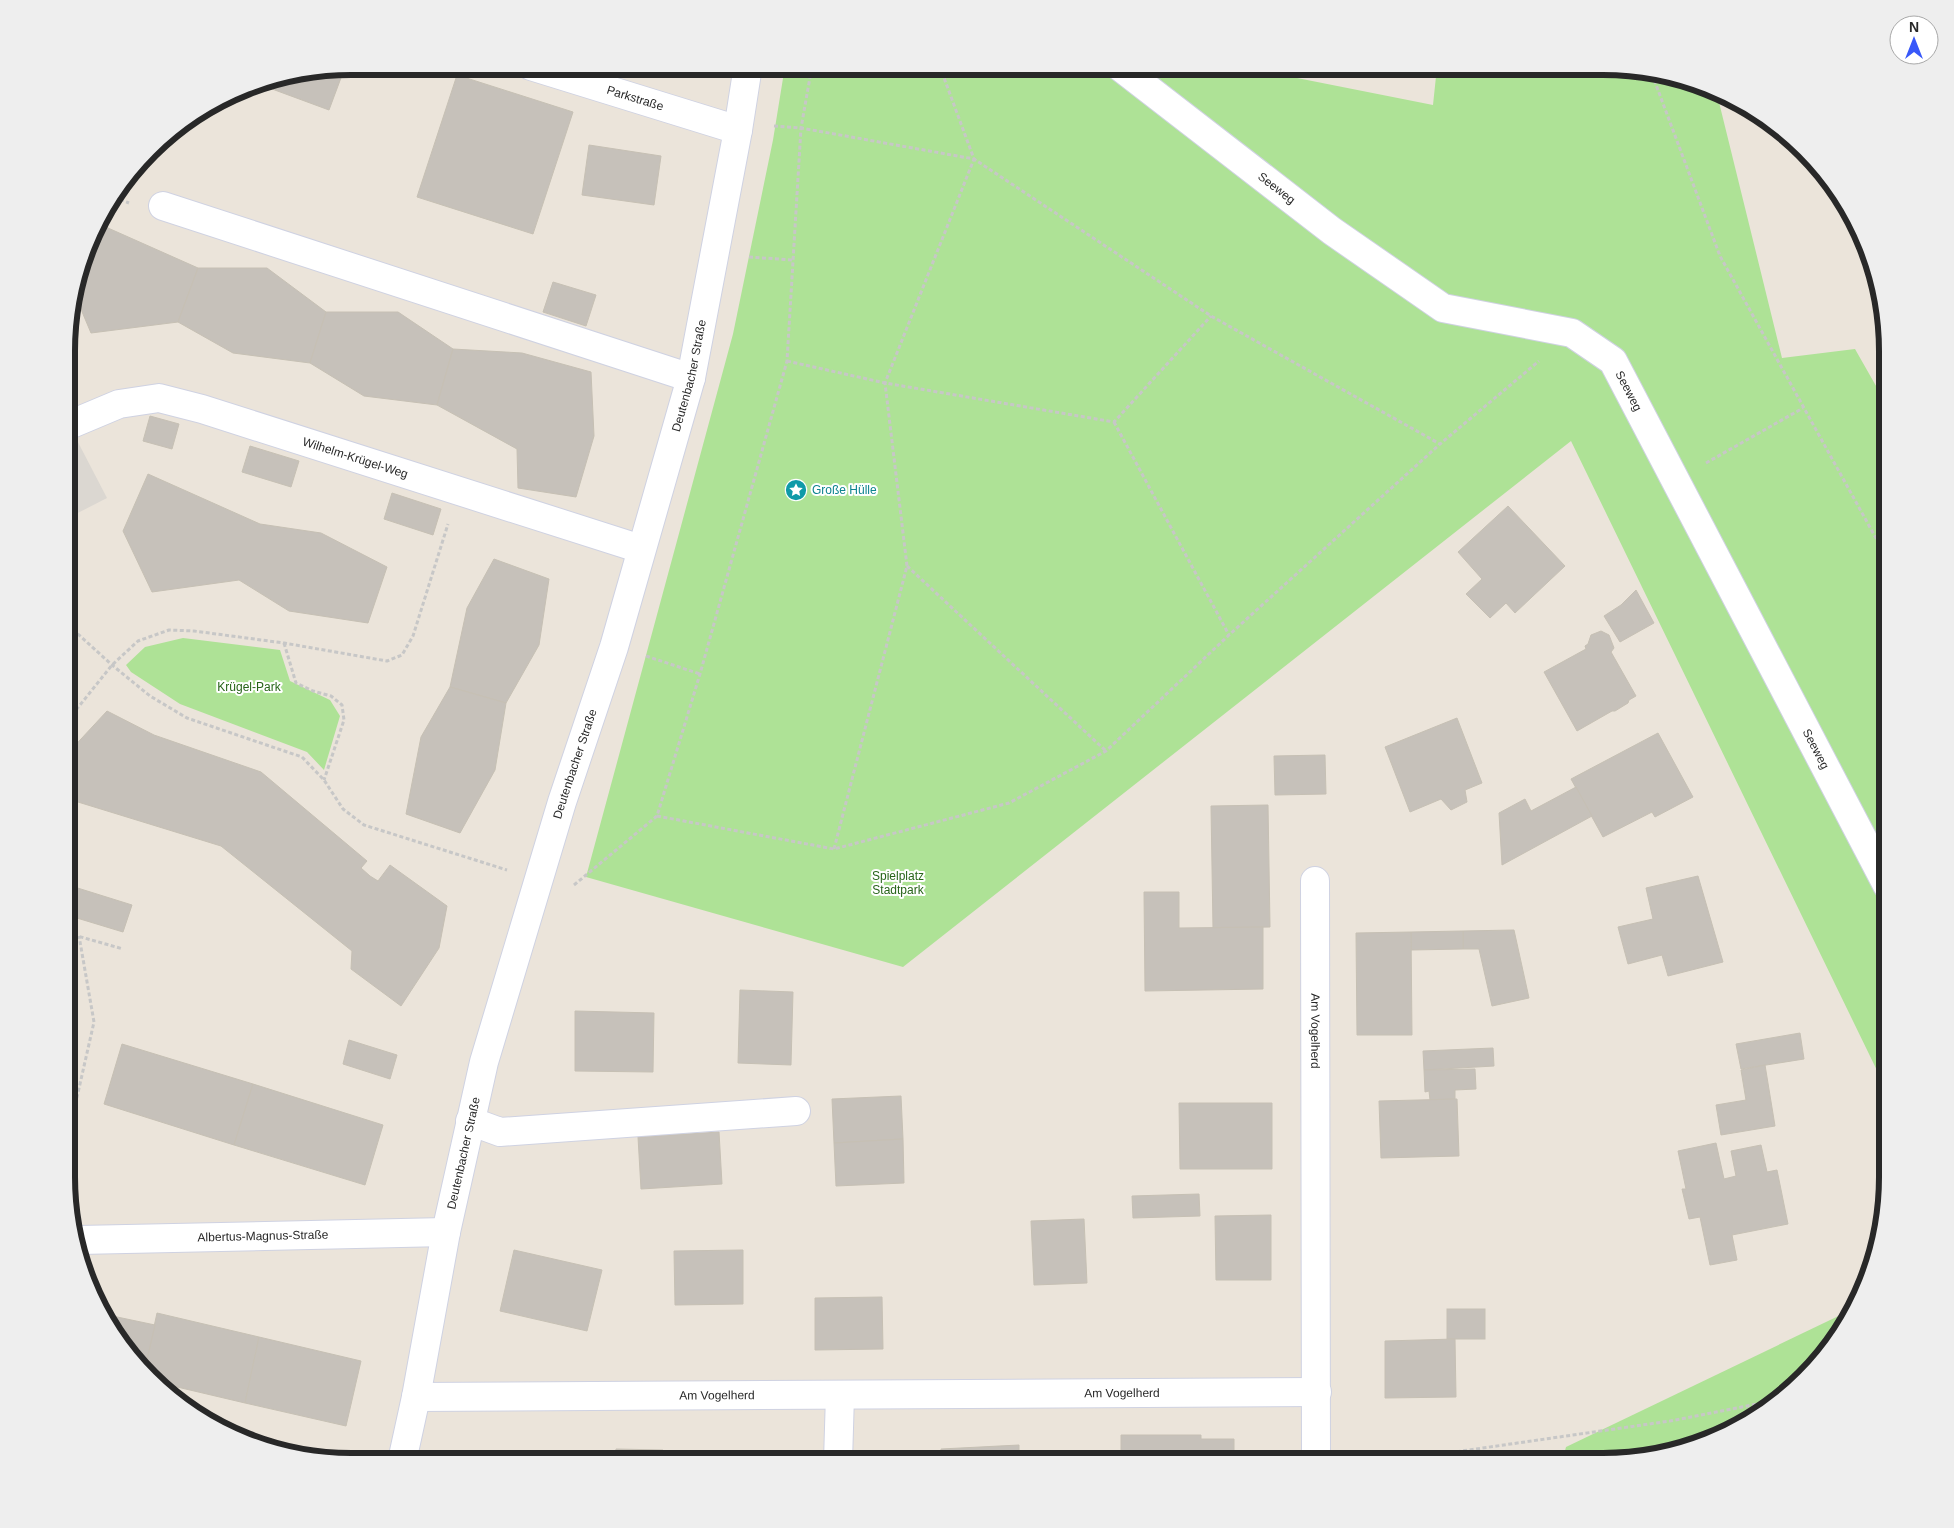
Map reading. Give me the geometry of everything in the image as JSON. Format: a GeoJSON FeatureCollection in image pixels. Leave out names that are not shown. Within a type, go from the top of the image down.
{"type":"FeatureCollection","features":[{"type":"Feature","properties":{"kind":"street","name":"Parkstraße"},"geometry":{"type":"LineString","coordinates":[[560,75],[738,130]]}},
{"type":"Feature","properties":{"kind":"street","name":"Deutenbacher Straße"},"geometry":{"type":"LineString","coordinates":[[404,1453],[416,1398],[446,1232],[484,1062],[538,880],[614,647],[691,378],[747,75]]}},
{"type":"Feature","properties":{"kind":"street","name":"Seeweg"},"geometry":{"type":"LineString","coordinates":[[1130,75],[1332,231],[1443,308],[1572,333],[1613,361],[1879,870]]}},
{"type":"Feature","properties":{"kind":"street"},"geometry":{"type":"LineString","coordinates":[[163,206],[691,378]]}},
{"type":"Feature","properties":{"kind":"street","name":"Wilhelm-Krügel-Weg"},"geometry":{"type":"LineString","coordinates":[[75,423],[119,404],[159,398],[202,409],[641,549]]}},
{"type":"Feature","properties":{"kind":"street","name":"Am Vogelherd"},"geometry":{"type":"LineString","coordinates":[[416,1398],[1316,1392],[1315,881]]}},
{"type":"Feature","properties":{"kind":"street"},"geometry":{"type":"LineString","coordinates":[[470,1121],[500,1132],[796,1111]]}},
{"type":"Feature","properties":{"kind":"street","name":"Albertus-Magnus-Straße"},"geometry":{"type":"LineString","coordinates":[[82,1240],[446,1232]]}},
{"type":"Feature","properties":{"kind":"street"},"geometry":{"type":"LineString","coordinates":[[1316,1392],[1316,1453]]}},
{"type":"Feature","properties":{"kind":"street"},"geometry":{"type":"LineString","coordinates":[[838,1453],[840,1395]]}},
{"type":"Feature","properties":{"kind":"path"},"geometry":{"type":"LineString","coordinates":[[75,631],[150,696],[187,718],[302,756],[324,780],[343,809],[364,825],[538,880],[566,892],[656,816],[700,674],[787,361],[801,128],[810,75]]}},
{"type":"Feature","properties":{"kind":"path"},"geometry":{"type":"LineString","coordinates":[[834,849],[907,566],[885,383],[974,159],[943,75]]}},
{"type":"Feature","properties":{"kind":"path"},"geometry":{"type":"LineString","coordinates":[[1654,80],[1720,256],[1879,544]]}},
{"type":"Feature","properties":{"kind":"path"},"geometry":{"type":"LineString","coordinates":[[738,130],[768,125],[801,128],[974,159],[1211,316],[1440,444]]}},
{"type":"Feature","properties":{"kind":"path"},"geometry":{"type":"LineString","coordinates":[[741,257],[793,260]]}},
{"type":"Feature","properties":{"kind":"path"},"geometry":{"type":"LineString","coordinates":[[1114,422],[1211,316]]}},
{"type":"Feature","properties":{"kind":"path"},"geometry":{"type":"LineString","coordinates":[[656,816],[834,849],[1009,803],[1106,751],[1229,635],[1440,444],[1572,333]]}},
{"type":"Feature","properties":{"kind":"path"},"geometry":{"type":"LineString","coordinates":[[787,361],[885,383],[1114,422]]}},
{"type":"Feature","properties":{"kind":"path"},"geometry":{"type":"LineString","coordinates":[[1675,481],[1803,408]]}},
{"type":"Feature","properties":{"kind":"path"},"geometry":{"type":"LineString","coordinates":[[1114,422],[1229,635]]}},
{"type":"Feature","properties":{"kind":"path"},"geometry":{"type":"LineString","coordinates":[[75,711],[112,665],[138,641],[170,630],[194,631],[284,643],[387,661],[402,655],[413,636],[458,491]]}},
{"type":"Feature","properties":{"kind":"path"},"geometry":{"type":"LineString","coordinates":[[907,566],[1106,751]]}},
{"type":"Feature","properties":{"kind":"path"},"geometry":{"type":"LineString","coordinates":[[284,643],[296,683],[313,691],[331,696],[342,706],[344,720],[324,780]]}},
{"type":"Feature","properties":{"kind":"path"},"geometry":{"type":"LineString","coordinates":[[614,647],[700,674]]}},
{"type":"Feature","properties":{"kind":"path"},"geometry":{"type":"LineString","coordinates":[[75,935],[123,949]]}},
{"type":"Feature","properties":{"kind":"path"},"geometry":{"type":"LineString","coordinates":[[75,1106],[94,1022],[79,936]]}},
{"type":"Feature","properties":{"kind":"path"},"geometry":{"type":"LineString","coordinates":[[1448,1453],[1670,1421],[1762,1403]]}},
{"type":"Feature","properties":{"kind":"green space","name":"Spielplatz Stadtpark"},"geometry":{"type":"Polygon","coordinates":[[[784,75],[1292,75],[1292,77],[1433,105],[1436,75],[1603,75],[1657,80],[1675,84],[1719,100],[1782,358],[1855,349],[1879,391],[1879,1075],[1571,441],[903,967],[586,877],[733,334],[773,140],[784,75]]]}},
{"type":"Feature","properties":{"kind":"green space","name":"Krügel-Park"},"geometry":{"type":"Polygon","coordinates":[[[183,638],[280,650],[290,681],[330,700],[340,716],[324,770],[307,752],[180,704],[131,672],[126,665],[145,647],[183,638]]]}},
{"type":"Feature","properties":{"kind":"green space"},"geometry":{"type":"Polygon","coordinates":[[[1843,1314],[1833,1331],[1811,1359],[1785,1385],[1757,1407],[1725,1425],[1675,1444],[1639,1451],[1564,1453],[1566,1447],[1843,1314]]]}},
{"type":"Feature","properties":{"kind":"shaded area"},"geometry":{"type":"Polygon","coordinates":[[[75,436],[107,498],[75,514],[75,436]]]}},
{"type":"Feature","properties":{"kind":"building"},"geometry":{"type":"Polygon","coordinates":[[[457,75],[573,112],[533,234],[417,197],[457,75]]]}},
{"type":"Feature","properties":{"kind":"building"},"geometry":{"type":"Polygon","coordinates":[[[342,76],[329,110],[269,88],[315,77],[342,76]]]}},
{"type":"Feature","properties":{"kind":"building"},"geometry":{"type":"Polygon","coordinates":[[[589,145],[661,156],[654,205],[582,195],[589,145]]]}},
{"type":"Feature","properties":{"kind":"building"},"geometry":{"type":"Polygon","coordinates":[[[104,226],[198,268],[178,322],[91,333],[79,304],[84,279],[104,226]]]}},
{"type":"Feature","properties":{"kind":"building"},"geometry":{"type":"Polygon","coordinates":[[[198,268],[267,268],[326,312],[310,363],[233,353],[178,322],[198,268]]]}},
{"type":"Feature","properties":{"kind":"building"},"geometry":{"type":"Polygon","coordinates":[[[553,282],[596,295],[586,326],[543,312],[553,282]]]}},
{"type":"Feature","properties":{"kind":"building"},"geometry":{"type":"Polygon","coordinates":[[[326,312],[398,312],[453,349],[437,405],[364,396],[310,363],[326,312]]]}},
{"type":"Feature","properties":{"kind":"building"},"geometry":{"type":"Polygon","coordinates":[[[453,349],[522,353],[591,372],[594,436],[576,497],[518,488],[517,449],[437,405],[453,349]]]}},
{"type":"Feature","properties":{"kind":"building"},"geometry":{"type":"Polygon","coordinates":[[[150,416],[179,424],[172,449],[143,441],[150,416]]]}},
{"type":"Feature","properties":{"kind":"building"},"geometry":{"type":"Polygon","coordinates":[[[250,446],[299,461],[291,487],[242,472],[250,446]]]}},
{"type":"Feature","properties":{"kind":"building"},"geometry":{"type":"Polygon","coordinates":[[[148,474],[260,524],[321,533],[387,567],[368,623],[289,611],[239,580],[152,592],[123,531],[148,474]]]}},
{"type":"Feature","properties":{"kind":"building"},"geometry":{"type":"Polygon","coordinates":[[[392,493],[441,509],[433,535],[384,519],[392,493]]]}},
{"type":"Feature","properties":{"kind":"building"},"geometry":{"type":"Polygon","coordinates":[[[1508,506],[1565,566],[1515,613],[1506,603],[1490,618],[1466,594],[1482,579],[1458,552],[1508,506]]]}},
{"type":"Feature","properties":{"kind":"building"},"geometry":{"type":"Polygon","coordinates":[[[494,559],[549,579],[539,645],[506,703],[450,687],[467,608],[494,559]]]}},
{"type":"Feature","properties":{"kind":"building"},"geometry":{"type":"Polygon","coordinates":[[[1636,590],[1654,623],[1620,642],[1604,616],[1621,605],[1636,590]]]}},
{"type":"Feature","properties":{"kind":"building"},"geometry":{"type":"Polygon","coordinates":[[[1601,631],[1609,635],[1614,648],[1611,652],[1636,696],[1615,711],[1577,731],[1544,672],[1586,649],[1585,646],[1588,644],[1591,635],[1601,631]]]}},
{"type":"Feature","properties":{"kind":"building"},"geometry":{"type":"Polygon","coordinates":[[[450,687],[506,703],[495,770],[460,833],[406,814],[421,737],[450,687]]]}},
{"type":"Feature","properties":{"kind":"building"},"geometry":{"type":"Polygon","coordinates":[[[107,711],[154,735],[261,772],[367,861],[361,868],[370,876],[378,881],[390,865],[447,906],[439,948],[401,1006],[351,969],[352,951],[221,846],[78,802],[75,796],[75,745],[107,711]]]}},
{"type":"Feature","properties":{"kind":"building"},"geometry":{"type":"Polygon","coordinates":[[[1457,718],[1482,783],[1465,790],[1467,802],[1451,810],[1441,799],[1410,812],[1385,747],[1457,718]]]}},
{"type":"Feature","properties":{"kind":"building"},"geometry":{"type":"Polygon","coordinates":[[[1658,733],[1693,797],[1655,817],[1652,812],[1603,837],[1571,779],[1658,733]]]}},
{"type":"Feature","properties":{"kind":"building"},"geometry":{"type":"Polygon","coordinates":[[[1325,755],[1326,794],[1275,795],[1274,756],[1325,755]]]}},
{"type":"Feature","properties":{"kind":"building"},"geometry":{"type":"Polygon","coordinates":[[[1576,787],[1592,816],[1502,865],[1499,813],[1525,799],[1531,811],[1576,787]]]}},
{"type":"Feature","properties":{"kind":"building"},"geometry":{"type":"Polygon","coordinates":[[[1268,805],[1270,927],[1213,928],[1211,806],[1268,805]]]}},
{"type":"Feature","properties":{"kind":"building"},"geometry":{"type":"Polygon","coordinates":[[[1698,876],[1723,962],[1668,976],[1662,955],[1628,964],[1618,927],[1653,919],[1646,888],[1698,876]]]}},
{"type":"Feature","properties":{"kind":"building"},"geometry":{"type":"Polygon","coordinates":[[[75,887],[132,905],[123,932],[75,917],[75,887]]]}},
{"type":"Feature","properties":{"kind":"building"},"geometry":{"type":"Polygon","coordinates":[[[1144,892],[1179,892],[1179,928],[1263,927],[1263,989],[1145,991],[1144,892]]]}},
{"type":"Feature","properties":{"kind":"building"},"geometry":{"type":"Polygon","coordinates":[[[1514,930],[1529,998],[1492,1006],[1479,949],[1463,949],[1463,931],[1514,930]]]}},
{"type":"Feature","properties":{"kind":"building"},"geometry":{"type":"Polygon","coordinates":[[[1463,931],[1463,949],[1411,950],[1411,932],[1463,931]]]}},
{"type":"Feature","properties":{"kind":"building"},"geometry":{"type":"Polygon","coordinates":[[[1411,932],[1412,1035],[1357,1035],[1356,933],[1411,932]]]}},
{"type":"Feature","properties":{"kind":"building"},"geometry":{"type":"Polygon","coordinates":[[[740,990],[793,992],[791,1065],[738,1063],[740,990]]]}},
{"type":"Feature","properties":{"kind":"building"},"geometry":{"type":"Polygon","coordinates":[[[575,1011],[654,1013],[653,1072],[575,1071],[575,1011]]]}},
{"type":"Feature","properties":{"kind":"building"},"geometry":{"type":"Polygon","coordinates":[[[1800,1033],[1804,1059],[1741,1069],[1736,1044],[1800,1033]]]}},
{"type":"Feature","properties":{"kind":"building"},"geometry":{"type":"Polygon","coordinates":[[[349,1040],[397,1055],[390,1079],[343,1064],[349,1040]]]}},
{"type":"Feature","properties":{"kind":"building"},"geometry":{"type":"Polygon","coordinates":[[[122,1044],[253,1084],[234,1145],[104,1104],[122,1044]]]}},
{"type":"Feature","properties":{"kind":"building"},"geometry":{"type":"Polygon","coordinates":[[[1493,1048],[1494,1066],[1424,1070],[1423,1051],[1493,1048]]]}},
{"type":"Feature","properties":{"kind":"building"},"geometry":{"type":"Polygon","coordinates":[[[1765,1065],[1775,1126],[1721,1135],[1716,1105],[1746,1100],[1741,1070],[1765,1065]]]}},
{"type":"Feature","properties":{"kind":"building"},"geometry":{"type":"Polygon","coordinates":[[[1475,1069],[1476,1089],[1455,1090],[1455,1099],[1430,1100],[1429,1091],[1425,1092],[1424,1070],[1475,1069]]]}},
{"type":"Feature","properties":{"kind":"building"},"geometry":{"type":"Polygon","coordinates":[[[253,1084],[383,1125],[365,1185],[234,1145],[253,1084]]]}},
{"type":"Feature","properties":{"kind":"building"},"geometry":{"type":"Polygon","coordinates":[[[901,1096],[903,1139],[834,1143],[832,1099],[901,1096]]]}},
{"type":"Feature","properties":{"kind":"building"},"geometry":{"type":"Polygon","coordinates":[[[1457,1099],[1459,1156],[1381,1158],[1379,1101],[1457,1099]]]}},
{"type":"Feature","properties":{"kind":"building"},"geometry":{"type":"Polygon","coordinates":[[[1179,1103],[1272,1103],[1272,1169],[1180,1169],[1179,1103]]]}},
{"type":"Feature","properties":{"kind":"building"},"geometry":{"type":"Polygon","coordinates":[[[719,1132],[722,1184],[641,1189],[638,1137],[719,1132]]]}},
{"type":"Feature","properties":{"kind":"building"},"geometry":{"type":"Polygon","coordinates":[[[903,1139],[904,1183],[836,1186],[834,1143],[903,1139]]]}},
{"type":"Feature","properties":{"kind":"building"},"geometry":{"type":"Polygon","coordinates":[[[1716,1143],[1724,1179],[1736,1176],[1731,1151],[1761,1145],[1767,1172],[1777,1170],[1788,1224],[1732,1235],[1737,1260],[1710,1265],[1700,1217],[1689,1219],[1682,1189],[1686,1189],[1678,1151],[1716,1143]]]}},
{"type":"Feature","properties":{"kind":"building"},"geometry":{"type":"Polygon","coordinates":[[[1199,1194],[1200,1216],[1133,1218],[1132,1196],[1199,1194]]]}},
{"type":"Feature","properties":{"kind":"building"},"geometry":{"type":"Polygon","coordinates":[[[1271,1215],[1271,1280],[1216,1280],[1215,1216],[1271,1215]]]}},
{"type":"Feature","properties":{"kind":"building"},"geometry":{"type":"Polygon","coordinates":[[[1084,1219],[1087,1283],[1034,1285],[1031,1221],[1084,1219]]]}},
{"type":"Feature","properties":{"kind":"building"},"geometry":{"type":"Polygon","coordinates":[[[514,1250],[602,1270],[587,1331],[500,1311],[514,1250]]]}},
{"type":"Feature","properties":{"kind":"building"},"geometry":{"type":"Polygon","coordinates":[[[743,1250],[743,1304],[675,1305],[674,1251],[743,1250]]]}},
{"type":"Feature","properties":{"kind":"building"},"geometry":{"type":"Polygon","coordinates":[[[882,1297],[883,1349],[815,1350],[815,1298],[882,1297]]]}},
{"type":"Feature","properties":{"kind":"building"},"geometry":{"type":"Polygon","coordinates":[[[1447,1309],[1485,1309],[1485,1339],[1447,1339],[1447,1309]]]}},
{"type":"Feature","properties":{"kind":"building"},"geometry":{"type":"Polygon","coordinates":[[[157,1313],[259,1337],[245,1403],[169,1385],[146,1362],[157,1313]]]}},
{"type":"Feature","properties":{"kind":"building"},"geometry":{"type":"Polygon","coordinates":[[[113,1316],[155,1325],[146,1362],[121,1331],[113,1316]]]}},
{"type":"Feature","properties":{"kind":"building"},"geometry":{"type":"Polygon","coordinates":[[[259,1337],[361,1361],[346,1426],[245,1403],[259,1337]]]}},
{"type":"Feature","properties":{"kind":"building"},"geometry":{"type":"Polygon","coordinates":[[[1455,1339],[1456,1397],[1385,1398],[1385,1341],[1455,1339]]]}},
{"type":"Feature","properties":{"kind":"building"},"geometry":{"type":"Polygon","coordinates":[[[1121,1435],[1201,1435],[1201,1439],[1234,1439],[1234,1453],[1121,1453],[1121,1435]]]}},
{"type":"Feature","properties":{"kind":"building"},"geometry":{"type":"Polygon","coordinates":[[[1019,1445],[1019,1453],[941,1453],[941,1449],[1019,1445]]]}},
{"type":"Feature","properties":{"kind":"building"},"geometry":{"type":"Polygon","coordinates":[[[616,1449],[663,1450],[663,1453],[616,1453],[616,1449]]]}},
{"type":"Feature","properties":{"kind":"building"},"geometry":{"type":"Polygon","coordinates":[[[773,1452],[773,1453],[734,1453],[773,1452]]]}},
{"type":"Feature","properties":{"kind":"place","name":"Große Hülle"},"geometry":{"type":"Point","coordinates":[796,490]}}]}
